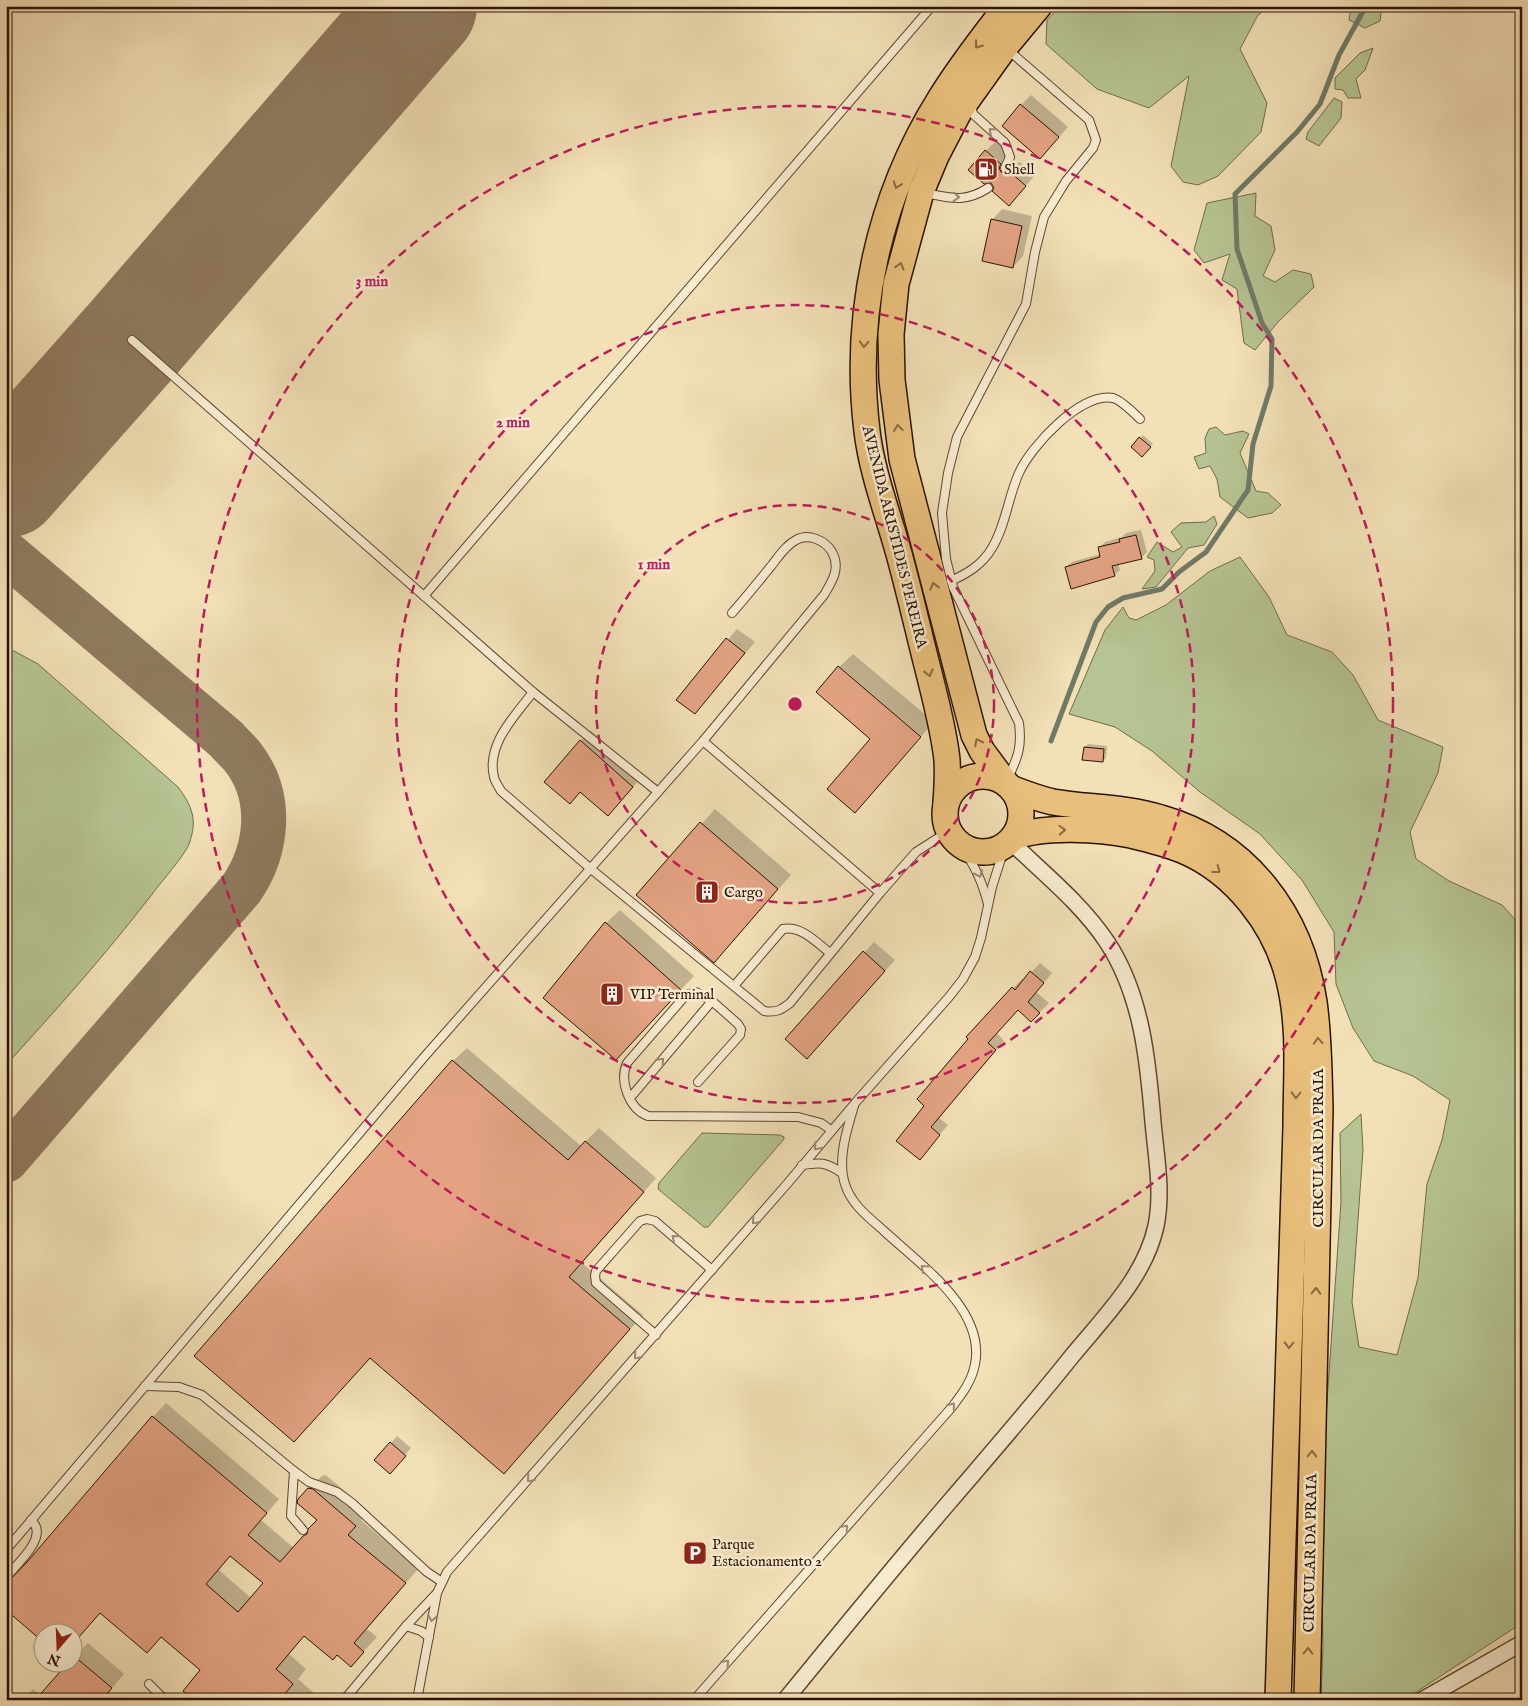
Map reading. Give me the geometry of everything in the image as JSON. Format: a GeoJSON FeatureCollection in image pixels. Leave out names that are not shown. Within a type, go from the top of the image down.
{"type":"FeatureCollection","features":[{"type":"Feature","properties":{"kind":"highway","name":"AVENIDA ARISTIDES PEREIRA"},"geometry":{"type":"LineString","coordinates":[[946,803],[947,763],[942,727],[910,596],[877,475],[868,433],[864,374],[867,300],[881,228],[903,167],[939,100],[1007,6]]}},
{"type":"Feature","properties":{"kind":"highway","name":"AVENIDA ARISTIDES PEREIRA"},"geometry":{"type":"LineString","coordinates":[[1009,786],[982,751],[974,735],[902,459],[892,380],[891,334],[896,284],[921,192],[936,156],[960,110],[1005,47],[1040,6]]}},
{"type":"Feature","properties":{"kind":"highway"},"geometry":{"type":"LineString","coordinates":[[977,776],[986,776],[996,778],[1009,786],[1020,803],[1022,818],[1010,841],[994,851],[983,852],[971,850],[955,838],[946,826],[945,814],[946,803],[951,792],[959,784],[977,776]]}},
{"type":"Feature","properties":{"kind":"highway","name":"CIRCULAR DA PRAIA"},"geometry":{"type":"LineString","coordinates":[[1009,786],[1051,801],[1123,810],[1160,817],[1192,828],[1223,846],[1244,863],[1265,886],[1284,912],[1298,939],[1306,963],[1314,1003],[1318,1046],[1320,1108],[1307,1700]]}},
{"type":"Feature","properties":{"kind":"highway","name":"CIRCULAR DA PRAIA"},"geometry":{"type":"LineString","coordinates":[[1010,841],[1025,833],[1079,830],[1119,833],[1156,840],[1184,850],[1223,875],[1248,900],[1266,926],[1279,950],[1289,980],[1297,1045],[1296,1127],[1278,1700]]}},
{"type":"Feature","properties":{"kind":"street"},"geometry":{"type":"LineString","coordinates":[[785,1700],[950,1501],[1009,1434],[1116,1302],[1136,1275],[1156,1226],[1159,1189],[1148,1062],[1141,1028],[1121,967],[1107,942],[1086,914],[1010,841]]}},
{"type":"Feature","properties":{"kind":"street"},"geometry":{"type":"LineString","coordinates":[[1422,1700],[1522,1643]]}},
{"type":"Feature","properties":{"kind":"lane"},"geometry":{"type":"LineString","coordinates":[[424,596],[932,6]]}},
{"type":"Feature","properties":{"kind":"lane"},"geometry":{"type":"LineString","coordinates":[[1005,47],[1089,120],[1096,140],[1093,148],[1066,181],[1044,217],[1035,252],[1026,304],[957,438],[948,473],[942,513],[946,559],[951,581],[1019,723],[1021,739],[1018,758],[1009,786]]}},
{"type":"Feature","properties":{"kind":"lane"},"geometry":{"type":"LineString","coordinates":[[970,96],[973,114],[1005,143],[1010,157],[1005,168]]}},
{"type":"Feature","properties":{"kind":"lane"},"geometry":{"type":"LineString","coordinates":[[921,192],[956,199],[976,196],[988,188]]}},
{"type":"Feature","properties":{"kind":"lane"},"geometry":{"type":"LineString","coordinates":[[132,340],[533,692],[658,792]]}},
{"type":"Feature","properties":{"kind":"lane"},"geometry":{"type":"LineString","coordinates":[[951,581],[982,563],[992,548],[1000,532],[1018,475],[1024,463],[1033,449],[1052,429],[1080,407],[1092,400],[1105,398],[1115,398],[1140,419]]}},
{"type":"Feature","properties":{"kind":"lane"},"geometry":{"type":"LineString","coordinates":[[6,1550],[425,1056],[703,741],[824,595],[833,580],[836,568],[831,550],[820,541],[811,537],[796,539],[782,552],[732,613]]}},
{"type":"Feature","properties":{"kind":"lane"},"geometry":{"type":"LineString","coordinates":[[533,692],[504,730],[497,745],[493,762],[494,778],[501,791],[591,869],[764,1011],[780,1011],[790,1003],[880,892],[916,852],[955,838],[976,867],[988,906]]}},
{"type":"Feature","properties":{"kind":"lane"},"geometry":{"type":"LineString","coordinates":[[703,741],[880,892]]}},
{"type":"Feature","properties":{"kind":"lane"},"geometry":{"type":"LineString","coordinates":[[417,1700],[437,1593],[447,1572],[656,1335],[787,1184],[831,1130],[949,998],[963,979],[975,957],[992,887],[1010,841]]}},
{"type":"Feature","properties":{"kind":"lane"},"geometry":{"type":"LineString","coordinates":[[734,986],[784,930],[789,928],[801,932],[830,953]]}},
{"type":"Feature","properties":{"kind":"lane"},"geometry":{"type":"LineString","coordinates":[[698,1082],[740,1035],[741,1029],[738,1024],[712,1001],[696,992],[686,995],[627,1063],[624,1070],[624,1079],[630,1098],[639,1113],[648,1116],[798,1117],[815,1121],[831,1130]]}},
{"type":"Feature","properties":{"kind":"lane"},"geometry":{"type":"LineString","coordinates":[[630,1098],[712,1001]]}},
{"type":"Feature","properties":{"kind":"lane"},"geometry":{"type":"LineString","coordinates":[[694,1700],[952,1407],[970,1380],[975,1366],[977,1353],[975,1339],[965,1312],[942,1284],[856,1205],[849,1195],[842,1173],[848,1127],[856,1102]]}},
{"type":"Feature","properties":{"kind":"lane"},"geometry":{"type":"LineString","coordinates":[[802,1165],[824,1163],[842,1173]]}},
{"type":"Feature","properties":{"kind":"lane"},"geometry":{"type":"LineString","coordinates":[[656,1335],[596,1283],[596,1270],[640,1221],[648,1219],[655,1221],[712,1270]]}},
{"type":"Feature","properties":{"kind":"lane"},"geometry":{"type":"LineString","coordinates":[[145,1386],[179,1387],[202,1395],[308,1482],[337,1492],[352,1503],[428,1572],[442,1582]]}},
{"type":"Feature","properties":{"kind":"lane"},"geometry":{"type":"LineString","coordinates":[[294,1471],[291,1516],[303,1530]]}},
{"type":"Feature","properties":{"kind":"lane"},"geometry":{"type":"LineString","coordinates":[[6,1577],[31,1548],[36,1538],[38,1530],[31,1520]]}},
{"type":"Feature","properties":{"kind":"lane"},"geometry":{"type":"LineString","coordinates":[[344,1700],[406,1626],[437,1593]]}},
{"type":"Feature","properties":{"kind":"lane"},"geometry":{"type":"LineString","coordinates":[[406,1626],[414,1628],[429,1637]]}},
{"type":"Feature","properties":{"kind":"lane"},"geometry":{"type":"LineString","coordinates":[[149,1684],[165,1700]]}},
{"type":"Feature","properties":{"kind":"green space"},"geometry":{"type":"Polygon","coordinates":[[[1060,6],[1270,6],[1258,15],[1240,49],[1267,103],[1261,132],[1218,176],[1198,185],[1183,182],[1171,166],[1189,76],[1149,108],[1097,89],[1046,44],[1047,20],[1060,6]]]}},
{"type":"Feature","properties":{"kind":"green space"},"geometry":{"type":"Polygon","coordinates":[[[1351,6],[1382,6],[1380,21],[1365,28],[1349,20],[1351,6]]]}},
{"type":"Feature","properties":{"kind":"green space"},"geometry":{"type":"Polygon","coordinates":[[[1373,48],[1365,70],[1356,79],[1361,98],[1348,98],[1343,90],[1335,89],[1335,78],[1360,53],[1373,48]]]}},
{"type":"Feature","properties":{"kind":"green space"},"geometry":{"type":"Polygon","coordinates":[[[1334,98],[1342,102],[1341,118],[1319,146],[1306,139],[1308,132],[1334,98]]]}},
{"type":"Feature","properties":{"kind":"green space"},"geometry":{"type":"Polygon","coordinates":[[[1256,193],[1255,216],[1271,226],[1275,250],[1263,276],[1275,282],[1293,270],[1311,274],[1314,287],[1278,322],[1255,350],[1244,343],[1237,289],[1222,280],[1230,254],[1204,263],[1194,250],[1207,203],[1256,193]]]}},
{"type":"Feature","properties":{"kind":"green space"},"geometry":{"type":"Polygon","coordinates":[[[1216,427],[1225,435],[1243,431],[1249,434],[1240,453],[1256,491],[1268,493],[1281,505],[1272,513],[1248,518],[1220,497],[1217,479],[1210,466],[1199,469],[1194,457],[1206,453],[1205,438],[1209,429],[1216,427]]]}},
{"type":"Feature","properties":{"kind":"green space"},"geometry":{"type":"Polygon","coordinates":[[[1214,516],[1217,524],[1204,545],[1188,548],[1156,587],[1142,589],[1155,571],[1154,560],[1147,557],[1157,542],[1173,552],[1182,547],[1171,532],[1181,523],[1206,522],[1214,516]]]}},
{"type":"Feature","properties":{"kind":"green space"},"geometry":{"type":"Polygon","coordinates":[[[1240,557],[1269,597],[1287,635],[1332,652],[1353,675],[1378,720],[1443,747],[1438,773],[1410,832],[1416,859],[1449,881],[1502,905],[1520,925],[1522,941],[1522,1623],[1404,1700],[1321,1700],[1323,1646],[1320,1502],[1341,1202],[1340,1133],[1361,1114],[1363,1150],[1352,1302],[1359,1347],[1397,1355],[1418,1278],[1427,1184],[1442,1140],[1450,1100],[1413,1076],[1374,1061],[1353,1028],[1336,984],[1334,932],[1302,880],[1260,834],[1200,792],[1152,751],[1115,727],[1069,714],[1105,630],[1123,607],[1129,618],[1136,620],[1166,605],[1210,571],[1240,557]]]}},
{"type":"Feature","properties":{"kind":"green space"},"geometry":{"type":"Polygon","coordinates":[[[6,650],[14,651],[38,664],[178,787],[190,807],[193,828],[187,849],[136,915],[63,1002],[6,1065],[6,650]]]}},
{"type":"Feature","properties":{"kind":"green space"},"geometry":{"type":"Polygon","coordinates":[[[702,1133],[780,1135],[784,1137],[708,1227],[704,1227],[658,1189],[659,1183],[702,1133]]]}},
{"type":"Feature","properties":{"kind":"building"},"geometry":{"type":"Polygon","coordinates":[[[1020,104],[1059,137],[1040,159],[1002,126],[1020,104]]]}},
{"type":"Feature","properties":{"kind":"building"},"geometry":{"type":"Polygon","coordinates":[[[985,150],[1001,164],[999,168],[1001,172],[1005,174],[1009,171],[1026,186],[1009,206],[992,191],[994,188],[991,183],[984,184],[968,170],[985,150]]]}},
{"type":"Feature","properties":{"kind":"building"},"geometry":{"type":"Polygon","coordinates":[[[991,219],[1022,226],[1013,268],[982,261],[991,219]]]}},
{"type":"Feature","properties":{"kind":"building"},"geometry":{"type":"Polygon","coordinates":[[[1139,437],[1151,447],[1142,457],[1131,447],[1139,437]]]}},
{"type":"Feature","properties":{"kind":"building"},"geometry":{"type":"Polygon","coordinates":[[[1136,535],[1142,559],[1112,566],[1115,576],[1071,589],[1065,567],[1100,557],[1098,547],[1120,542],[1119,539],[1136,535]]]}},
{"type":"Feature","properties":{"kind":"building"},"geometry":{"type":"Polygon","coordinates":[[[726,638],[745,653],[695,714],[676,700],[726,638]]]}},
{"type":"Feature","properties":{"kind":"building"},"geometry":{"type":"Polygon","coordinates":[[[838,666],[921,737],[855,813],[827,789],[870,739],[816,692],[838,666]]]}},
{"type":"Feature","properties":{"kind":"building"},"geometry":{"type":"Polygon","coordinates":[[[580,740],[633,787],[608,816],[580,792],[570,804],[544,782],[580,740]]]}},
{"type":"Feature","properties":{"kind":"building"},"geometry":{"type":"Polygon","coordinates":[[[1084,747],[1104,749],[1103,762],[1082,760],[1084,747]]]}},
{"type":"Feature","properties":{"kind":"building","name":"Cargo"},"geometry":{"type":"Polygon","coordinates":[[[700,822],[778,889],[714,963],[636,895],[700,822]]]}},
{"type":"Feature","properties":{"kind":"building","name":"VIP Terminal"},"geometry":{"type":"Polygon","coordinates":[[[605,922],[681,990],[616,1060],[543,998],[605,922]]]}},
{"type":"Feature","properties":{"kind":"building"},"geometry":{"type":"Polygon","coordinates":[[[863,951],[885,971],[807,1059],[785,1039],[863,951]]]}},
{"type":"Feature","properties":{"kind":"building"},"geometry":{"type":"Polygon","coordinates":[[[1030,971],[1044,983],[1028,1002],[1040,1013],[1031,1022],[1018,1010],[988,1043],[996,1050],[931,1127],[940,1135],[920,1160],[896,1141],[924,1106],[917,1099],[968,1039],[966,1037],[1012,987],[1015,990],[1030,971]]]}},
{"type":"Feature","properties":{"kind":"building"},"geometry":{"type":"Polygon","coordinates":[[[452,1060],[568,1160],[585,1141],[644,1192],[569,1277],[630,1329],[504,1474],[370,1358],[294,1442],[194,1356],[452,1060]]]}},
{"type":"Feature","properties":{"kind":"building"},"geometry":{"type":"Polygon","coordinates":[[[152,1416],[267,1513],[248,1535],[280,1562],[307,1534],[308,1529],[317,1520],[297,1503],[298,1499],[308,1488],[313,1489],[356,1526],[348,1535],[406,1583],[354,1643],[364,1652],[351,1667],[337,1655],[333,1660],[304,1636],[276,1669],[293,1684],[280,1700],[193,1700],[183,1691],[200,1670],[161,1637],[147,1653],[100,1613],[82,1634],[82,1624],[32,1624],[32,1632],[6,1610],[6,1584],[28,1561],[152,1416]],[[230,1556],[206,1584],[238,1612],[263,1583],[230,1556]]]}},
{"type":"Feature","properties":{"kind":"building"},"geometry":{"type":"Polygon","coordinates":[[[390,1442],[406,1456],[390,1474],[374,1460],[390,1442]]]}},
{"type":"Feature","properties":{"kind":"building"},"geometry":{"type":"Polygon","coordinates":[[[82,1663],[112,1688],[102,1700],[35,1700],[58,1674],[82,1674],[82,1663]]]}},
{"type":"Feature","properties":{"kind":"waterway"},"geometry":{"type":"LineString","coordinates":[[1051,741],[1096,622],[1108,607],[1123,598],[1162,589],[1179,572],[1206,552],[1248,490],[1253,444],[1271,386],[1272,339],[1262,323],[1237,249],[1235,194],[1297,132],[1320,104],[1339,55],[1366,6]]}},
{"type":"Feature","properties":{"kind":"taxiway"},"geometry":{"type":"LineString","coordinates":[[6,553],[226,739],[242,756],[252,772],[259,788],[263,805],[264,823],[257,857],[241,889],[6,1160]]}},
{"type":"Feature","properties":{"kind":"runway"},"geometry":{"type":"LineString","coordinates":[[6,482],[132,340],[421,6]]}},
{"type":"Feature","properties":{"kind":"place","name":"Shell"},"geometry":{"type":"Point","coordinates":[986,169]}},
{"type":"Feature","properties":{"kind":"place","name":"Cargo"},"geometry":{"type":"Point","coordinates":[707,892]}},
{"type":"Feature","properties":{"kind":"place","name":"VIP Terminal"},"geometry":{"type":"Point","coordinates":[612,994]}},
{"type":"Feature","properties":{"kind":"place","name":"Parque Estacionamento 2"},"geometry":{"type":"Point","coordinates":[695,1553]}}]}
